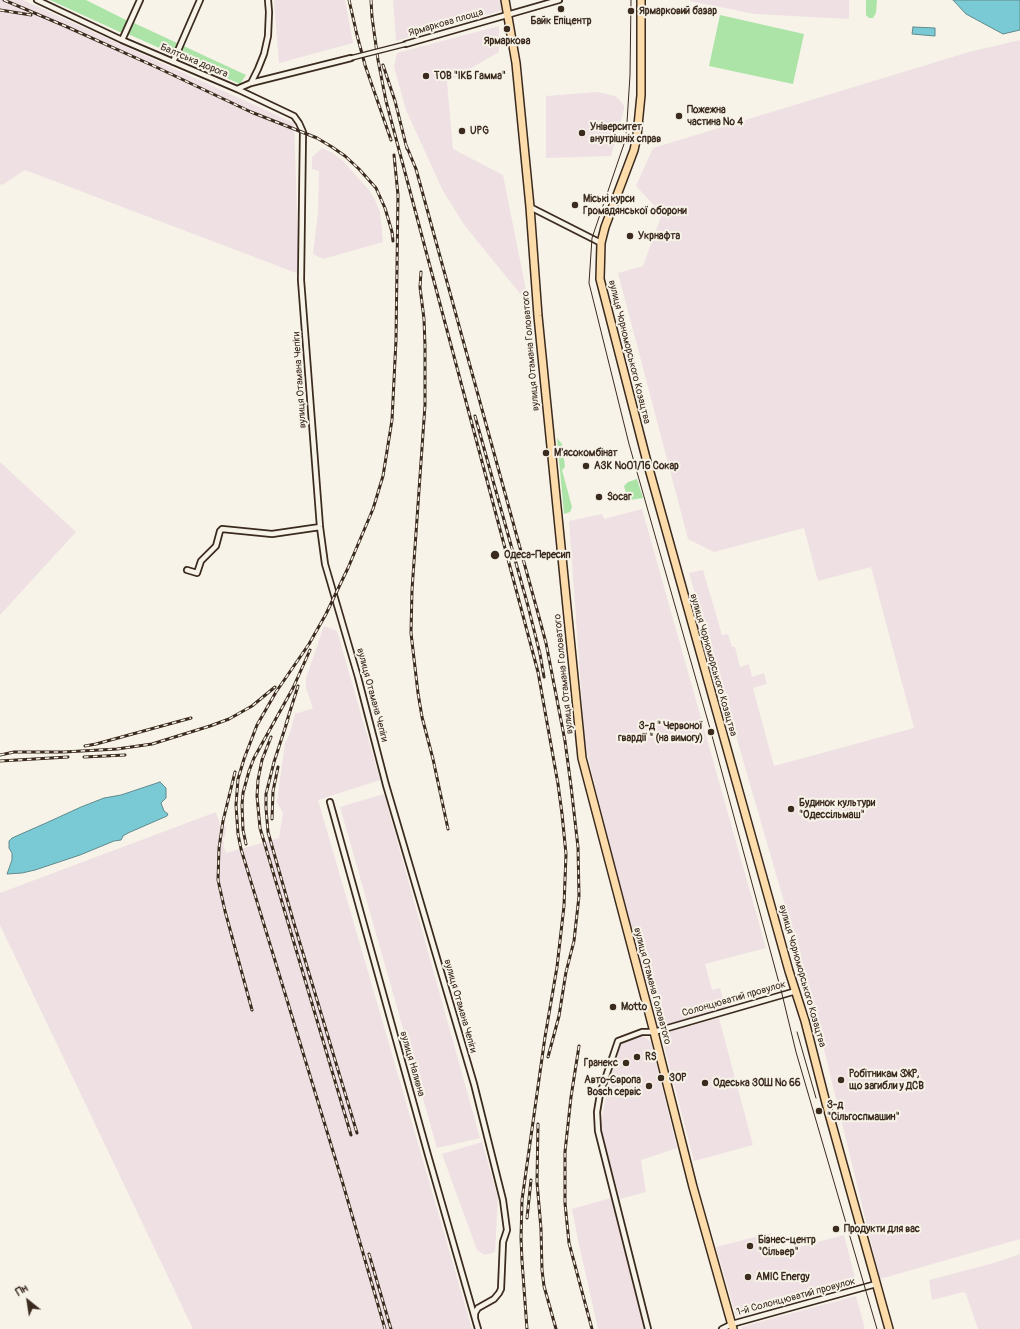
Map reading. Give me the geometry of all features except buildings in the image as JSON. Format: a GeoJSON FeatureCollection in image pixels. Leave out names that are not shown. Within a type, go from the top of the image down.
{"type":"FeatureCollection","features":[{"type":"Feature","properties":{"kind":"main road","name":"вулиця Отамана Головатого"},"geometry":{"type":"LineString","coordinates":[[505,0],[516,63],[530,207],[538,316],[582,758],[693,1187],[732,1326]]}},
{"type":"Feature","properties":{"kind":"main road","name":"вулиця Чорноморського Козацтва"},"geometry":{"type":"LineString","coordinates":[[641,0],[641,94],[637,136],[634,150],[605,227],[602,243],[600,279],[644,451],[776,925],[805,1021],[824,1097],[889,1329]]}},
{"type":"Feature","properties":{"kind":"street","name":"Балтська дорога"},"geometry":{"type":"LineString","coordinates":[[38,0],[122,40],[237,89],[251,83],[350,58]]}},
{"type":"Feature","properties":{"kind":"street"},"geometry":{"type":"LineString","coordinates":[[122,40],[140,0]]}},
{"type":"Feature","properties":{"kind":"street"},"geometry":{"type":"LineString","coordinates":[[173,62],[200,0]]}},
{"type":"Feature","properties":{"kind":"street"},"geometry":{"type":"LineString","coordinates":[[251,83],[264,54],[268,36],[268,0]]}},
{"type":"Feature","properties":{"kind":"street","name":"Ярмаркова площа"},"geometry":{"type":"LineString","coordinates":[[406,44],[559,0]]}},
{"type":"Feature","properties":{"kind":"street"},"geometry":{"type":"LineString","coordinates":[[350,58],[406,44]]}},
{"type":"Feature","properties":{"kind":"street","name":"вулиця Отамана Чепіги"},"geometry":{"type":"LineString","coordinates":[[237,89],[294,116],[299,123],[302,132],[301,280],[320,527],[325,564],[358,677],[386,785],[474,1084],[503,1200],[507,1230],[503,1242],[501,1289],[500,1293],[494,1299],[478,1308],[474,1313],[474,1317]]}},
{"type":"Feature","properties":{"kind":"street"},"geometry":{"type":"LineString","coordinates":[[530,207],[602,243]]}},
{"type":"Feature","properties":{"kind":"street"},"geometry":{"type":"LineString","coordinates":[[187,570],[197,573],[201,561],[216,546],[220,531],[222,529],[272,534],[320,527]]}},
{"type":"Feature","properties":{"kind":"street","name":"вулиця Наливна"},"geometry":{"type":"LineString","coordinates":[[330,802],[478,1329]]}},
{"type":"Feature","properties":{"kind":"street","name":"Солонцюватий провулок"},"geometry":{"type":"LineString","coordinates":[[654,1032],[796,991]]}},
{"type":"Feature","properties":{"kind":"street"},"geometry":{"type":"LineString","coordinates":[[648,1329],[597,1122],[600,1094],[618,1041],[642,1032],[654,1032]]}},
{"type":"Feature","properties":{"kind":"street","name":"1-й Солонцюватий провулок"},"geometry":{"type":"LineString","coordinates":[[722,1329],[876,1284]]}},
{"type":"Feature","properties":{"kind":"shaded area"},"geometry":{"type":"Polygon","coordinates":[[[0,0],[23,0],[294,123],[299,274],[25,170],[2,185],[0,184],[0,0]]]}},
{"type":"Feature","properties":{"kind":"shaded area"},"geometry":{"type":"Polygon","coordinates":[[[274,0],[345,0],[353,43],[279,63],[274,0]]]}},
{"type":"Feature","properties":{"kind":"shaded area"},"geometry":{"type":"Polygon","coordinates":[[[393,0],[500,0],[503,10],[396,41],[393,0]]]}},
{"type":"Feature","properties":{"kind":"shaded area"},"geometry":{"type":"Polygon","coordinates":[[[690,0],[849,0],[849,19],[755,14],[690,0]]]}},
{"type":"Feature","properties":{"kind":"shaded area"},"geometry":{"type":"Polygon","coordinates":[[[499,26],[499,52],[447,82],[453,149],[503,175],[527,295],[522,296],[465,226],[443,191],[406,110],[394,67],[397,53],[499,26]]]}},
{"type":"Feature","properties":{"kind":"shaded area"},"geometry":{"type":"Polygon","coordinates":[[[1020,40],[1020,1239],[880,1279],[810,992],[689,573],[703,570],[722,635],[728,634],[732,647],[735,647],[740,667],[749,664],[752,677],[764,673],[767,684],[753,688],[774,766],[914,728],[871,567],[818,581],[804,528],[714,552],[688,539],[618,273],[643,266],[662,214],[636,186],[653,148],[969,52],[1020,40]]]}},
{"type":"Feature","properties":{"kind":"shaded area","name":"Університет внутрішніх справ"},"geometry":{"type":"Polygon","coordinates":[[[597,92],[615,96],[624,106],[611,156],[546,158],[546,96],[597,92]]]}},
{"type":"Feature","properties":{"kind":"shaded area"},"geometry":{"type":"Polygon","coordinates":[[[322,148],[333,153],[343,161],[369,190],[380,212],[383,242],[323,259],[313,254],[318,212],[319,171],[312,169],[312,157],[322,148]]]}},
{"type":"Feature","properties":{"kind":"shaded area"},"geometry":{"type":"Polygon","coordinates":[[[0,462],[76,532],[0,615],[0,462]]]}},
{"type":"Feature","properties":{"kind":"shaded area"},"geometry":{"type":"Polygon","coordinates":[[[642,509],[766,948],[705,964],[712,990],[720,988],[726,1010],[659,1028],[632,934],[585,745],[569,521],[602,514],[604,519],[642,509]]]}},
{"type":"Feature","properties":{"kind":"shaded area"},"geometry":{"type":"Polygon","coordinates":[[[324,626],[337,631],[380,780],[318,800],[472,1329],[193,1329],[0,925],[0,893],[216,812],[220,825],[226,827],[225,837],[222,838],[226,853],[279,838],[283,813],[277,802],[285,743],[290,733],[295,714],[313,708],[306,688],[306,678],[324,626]]]}},
{"type":"Feature","properties":{"kind":"shaded area"},"geometry":{"type":"Polygon","coordinates":[[[384,794],[480,1138],[437,1148],[340,807],[384,794]]]}},
{"type":"Feature","properties":{"kind":"shaded area","name":"Одеська ЗОШ № 66"},"geometry":{"type":"Polygon","coordinates":[[[719,1018],[753,1145],[694,1161],[661,1034],[719,1018]]]}},
{"type":"Feature","properties":{"kind":"shaded area"},"geometry":{"type":"Polygon","coordinates":[[[642,1035],[651,1042],[677,1148],[641,1160],[646,1192],[620,1199],[600,1127],[608,1086],[621,1042],[642,1035]]]}},
{"type":"Feature","properties":{"kind":"shaded area"},"geometry":{"type":"Polygon","coordinates":[[[482,1142],[498,1198],[495,1252],[485,1255],[477,1250],[442,1154],[482,1142]]]}},
{"type":"Feature","properties":{"kind":"shaded area"},"geometry":{"type":"Polygon","coordinates":[[[611,1198],[644,1329],[598,1329],[572,1209],[611,1198]]]}},
{"type":"Feature","properties":{"kind":"shaded area"},"geometry":{"type":"Polygon","coordinates":[[[771,1233],[776,1253],[844,1235],[857,1285],[736,1316],[716,1247],[771,1233]]]}},
{"type":"Feature","properties":{"kind":"shaded area"},"geometry":{"type":"Polygon","coordinates":[[[1020,1254],[1020,1329],[978,1329],[964,1292],[932,1300],[929,1280],[994,1263],[1020,1254]]]}},
{"type":"Feature","properties":{"kind":"shaded area"},"geometry":{"type":"Polygon","coordinates":[[[856,1296],[865,1329],[742,1329],[741,1327],[856,1296]]]}},
{"type":"Feature","properties":{"kind":"green space"},"geometry":{"type":"Polygon","coordinates":[[[50,0],[86,0],[128,21],[122,33],[50,0]]]}},
{"type":"Feature","properties":{"kind":"green space"},"geometry":{"type":"Polygon","coordinates":[[[866,0],[877,0],[876,13],[873,18],[869,18],[866,15],[866,0]]]}},
{"type":"Feature","properties":{"kind":"green space"},"geometry":{"type":"Polygon","coordinates":[[[720,15],[804,34],[793,84],[709,66],[720,15]]]}},
{"type":"Feature","properties":{"kind":"green space"},"geometry":{"type":"Polygon","coordinates":[[[134,23],[246,75],[240,84],[128,34],[134,23]]]}},
{"type":"Feature","properties":{"kind":"green space"},"geometry":{"type":"Polygon","coordinates":[[[557,438],[562,444],[565,467],[562,470],[572,507],[570,512],[564,514],[557,438]]]}},
{"type":"Feature","properties":{"kind":"green space"},"geometry":{"type":"Polygon","coordinates":[[[637,479],[643,498],[630,500],[624,486],[628,482],[637,479]]]}},
{"type":"Feature","properties":{"kind":"water"},"geometry":{"type":"Polygon","coordinates":[[[953,0],[1020,0],[1020,30],[1003,34],[966,14],[953,0]]]}},
{"type":"Feature","properties":{"kind":"water"},"geometry":{"type":"Polygon","coordinates":[[[913,27],[935,28],[935,36],[912,34],[913,27]]]}},
{"type":"Feature","properties":{"kind":"water"},"geometry":{"type":"Polygon","coordinates":[[[160,782],[166,788],[166,798],[161,803],[164,811],[168,814],[167,816],[128,833],[123,836],[121,840],[114,841],[80,855],[35,870],[7,874],[12,860],[9,841],[12,838],[104,798],[121,795],[160,782]]]}},
{"type":"Feature","properties":{"kind":"tram line"},"geometry":{"type":"LineString","coordinates":[[631,0],[630,75],[626,138],[592,238],[589,283],[629,444],[711,732],[782,994],[796,1052],[877,1329]]}},
{"type":"Feature","properties":{"kind":"tram line"},"geometry":{"type":"LineString","coordinates":[[797,1032],[816,1098]]}},
{"type":"Feature","properties":{"kind":"railway"},"geometry":{"type":"LineString","coordinates":[[4,0],[156,67],[251,112],[317,138],[332,147],[345,156],[359,169],[376,188],[385,208],[393,241]]}},
{"type":"Feature","properties":{"kind":"railway"},"geometry":{"type":"LineString","coordinates":[[349,0],[365,65],[391,140]]}},
{"type":"Feature","properties":{"kind":"railway"},"geometry":{"type":"LineString","coordinates":[[371,0],[378,60],[386,101],[538,672],[562,814],[566,854],[564,906],[557,967],[545,1037],[522,1200],[521,1238],[527,1329]]}},
{"type":"Feature","properties":{"kind":"railway"},"geometry":{"type":"LineString","coordinates":[[0,10],[31,15]]}},
{"type":"Feature","properties":{"kind":"railway"},"geometry":{"type":"LineString","coordinates":[[383,65],[395,101],[407,149]]}},
{"type":"Feature","properties":{"kind":"railway"},"geometry":{"type":"LineString","coordinates":[[406,145],[416,169],[546,643],[565,741],[578,847],[579,896],[574,941],[566,972],[559,1016],[548,1057]]}},
{"type":"Feature","properties":{"kind":"railway"},"geometry":{"type":"LineString","coordinates":[[385,1329],[343,1184],[241,849],[238,834],[236,805],[238,779],[257,725],[276,692],[309,644],[326,614],[348,568],[373,509],[383,476],[392,420],[396,340],[398,195],[394,155]]}},
{"type":"Feature","properties":{"kind":"railway"},"geometry":{"type":"LineString","coordinates":[[421,272],[420,287],[424,319],[425,346],[425,405],[412,590],[411,633],[422,717],[433,759],[448,829]]}},
{"type":"Feature","properties":{"kind":"railway"},"geometry":{"type":"LineString","coordinates":[[475,416],[528,606],[544,677]]}},
{"type":"Feature","properties":{"kind":"railway"},"geometry":{"type":"LineString","coordinates":[[246,844],[243,830],[242,805],[243,793],[249,771],[254,758],[293,688],[310,650]]}},
{"type":"Feature","properties":{"kind":"railway"},"geometry":{"type":"LineString","coordinates":[[286,724],[298,686]]}},
{"type":"Feature","properties":{"kind":"railway"},"geometry":{"type":"LineString","coordinates":[[0,755],[14,752],[64,752],[117,749],[152,744],[229,719],[252,706],[275,687]]}},
{"type":"Feature","properties":{"kind":"railway"},"geometry":{"type":"LineString","coordinates":[[85,746],[191,718]]}},
{"type":"Feature","properties":{"kind":"railway"},"geometry":{"type":"LineString","coordinates":[[288,719],[274,762],[266,794],[268,832],[357,1133]]}},
{"type":"Feature","properties":{"kind":"railway"},"geometry":{"type":"LineString","coordinates":[[271,737],[262,760],[258,780],[257,796],[260,828],[351,1135]]}},
{"type":"Feature","properties":{"kind":"railway"},"geometry":{"type":"LineString","coordinates":[[84,757],[125,755]]}},
{"type":"Feature","properties":{"kind":"railway"},"geometry":{"type":"LineString","coordinates":[[0,761],[68,757]]}},
{"type":"Feature","properties":{"kind":"railway"},"geometry":{"type":"LineString","coordinates":[[272,819],[273,791],[278,767]]}},
{"type":"Feature","properties":{"kind":"railway"},"geometry":{"type":"LineString","coordinates":[[235,772],[223,821],[219,848],[218,880],[252,1010]]}},
{"type":"Feature","properties":{"kind":"railway"},"geometry":{"type":"LineString","coordinates":[[579,1046],[571,1097],[565,1152],[565,1203],[569,1243],[592,1329]]}},
{"type":"Feature","properties":{"kind":"railway"},"geometry":{"type":"LineString","coordinates":[[538,1124],[537,1182],[541,1229],[542,1270],[544,1286],[556,1329]]}},
{"type":"Feature","properties":{"kind":"railway"},"geometry":{"type":"LineString","coordinates":[[527,1218],[531,1180]]}},
{"type":"Feature","properties":{"kind":"railway"},"geometry":{"type":"LineString","coordinates":[[369,1254],[391,1329]]}},
{"type":"Feature","properties":{"kind":"place","name":"Байк Епіцентр"},"geometry":{"type":"Point","coordinates":[561,9]}},
{"type":"Feature","properties":{"kind":"place","name":"Ярмарковий базар"},"geometry":{"type":"Point","coordinates":[631,11]}},
{"type":"Feature","properties":{"kind":"place","name":"Ярмаркова"},"geometry":{"type":"Point","coordinates":[507,29]}},
{"type":"Feature","properties":{"kind":"place","name":"ТОВ \"ІКБ Гамма\""},"geometry":{"type":"Point","coordinates":[426,76]}},
{"type":"Feature","properties":{"kind":"place","name":"Пожежна частина № 4"},"geometry":{"type":"Point","coordinates":[679,116]}},
{"type":"Feature","properties":{"kind":"place","name":"UPG"},"geometry":{"type":"Point","coordinates":[462,131]}},
{"type":"Feature","properties":{"kind":"place","name":"Університет внутрішніх справ"},"geometry":{"type":"Point","coordinates":[582,133]}},
{"type":"Feature","properties":{"kind":"place","name":"Міські курси Громадянської оборони"},"geometry":{"type":"Point","coordinates":[575,205]}},
{"type":"Feature","properties":{"kind":"place","name":"Укрнафта"},"geometry":{"type":"Point","coordinates":[630,236]}},
{"type":"Feature","properties":{"kind":"place","name":"М'ясокомбінат"},"geometry":{"type":"Point","coordinates":[546,453]}},
{"type":"Feature","properties":{"kind":"place","name":"АЗК №01/16 Сокар"},"geometry":{"type":"Point","coordinates":[586,466]}},
{"type":"Feature","properties":{"kind":"place","name":"Socar"},"geometry":{"type":"Point","coordinates":[599,497]}},
{"type":"Feature","properties":{"kind":"place","name":"Одеса-Пересип"},"geometry":{"type":"Point","coordinates":[495,555]}},
{"type":"Feature","properties":{"kind":"place","name":"З-д \" Червоної гвардії \" (на вимогу)"},"geometry":{"type":"Point","coordinates":[711,732]}},
{"type":"Feature","properties":{"kind":"place","name":"Будинок культури \"Одессільмаш\""},"geometry":{"type":"Point","coordinates":[791,809]}},
{"type":"Feature","properties":{"kind":"place","name":"Motto"},"geometry":{"type":"Point","coordinates":[613,1007]}},
{"type":"Feature","properties":{"kind":"place","name":"RS"},"geometry":{"type":"Point","coordinates":[637,1057]}},
{"type":"Feature","properties":{"kind":"place","name":"Гранекс"},"geometry":{"type":"Point","coordinates":[626,1063]}},
{"type":"Feature","properties":{"kind":"place","name":"ЗОР"},"geometry":{"type":"Point","coordinates":[661,1078]}},
{"type":"Feature","properties":{"kind":"place","name":"Робітникам ЗЖР, що загибли у ДСВ"},"geometry":{"type":"Point","coordinates":[841,1080]}},
{"type":"Feature","properties":{"kind":"place","name":"Одеська ЗОШ № 66"},"geometry":{"type":"Point","coordinates":[705,1083]}},
{"type":"Feature","properties":{"kind":"place","name":"Авто-Європа Bosch сервіс"},"geometry":{"type":"Point","coordinates":[649,1086]}},
{"type":"Feature","properties":{"kind":"place","name":"З-д \"Сільгоспмашин\""},"geometry":{"type":"Point","coordinates":[819,1111]}},
{"type":"Feature","properties":{"kind":"place","name":"Продукти для вас"},"geometry":{"type":"Point","coordinates":[836,1229]}},
{"type":"Feature","properties":{"kind":"place","name":"Бізнес-центр \"Сільвер\""},"geometry":{"type":"Point","coordinates":[750,1246]}},
{"type":"Feature","properties":{"kind":"place","name":"AMIC Energy"},"geometry":{"type":"Point","coordinates":[748,1277]}}]}
